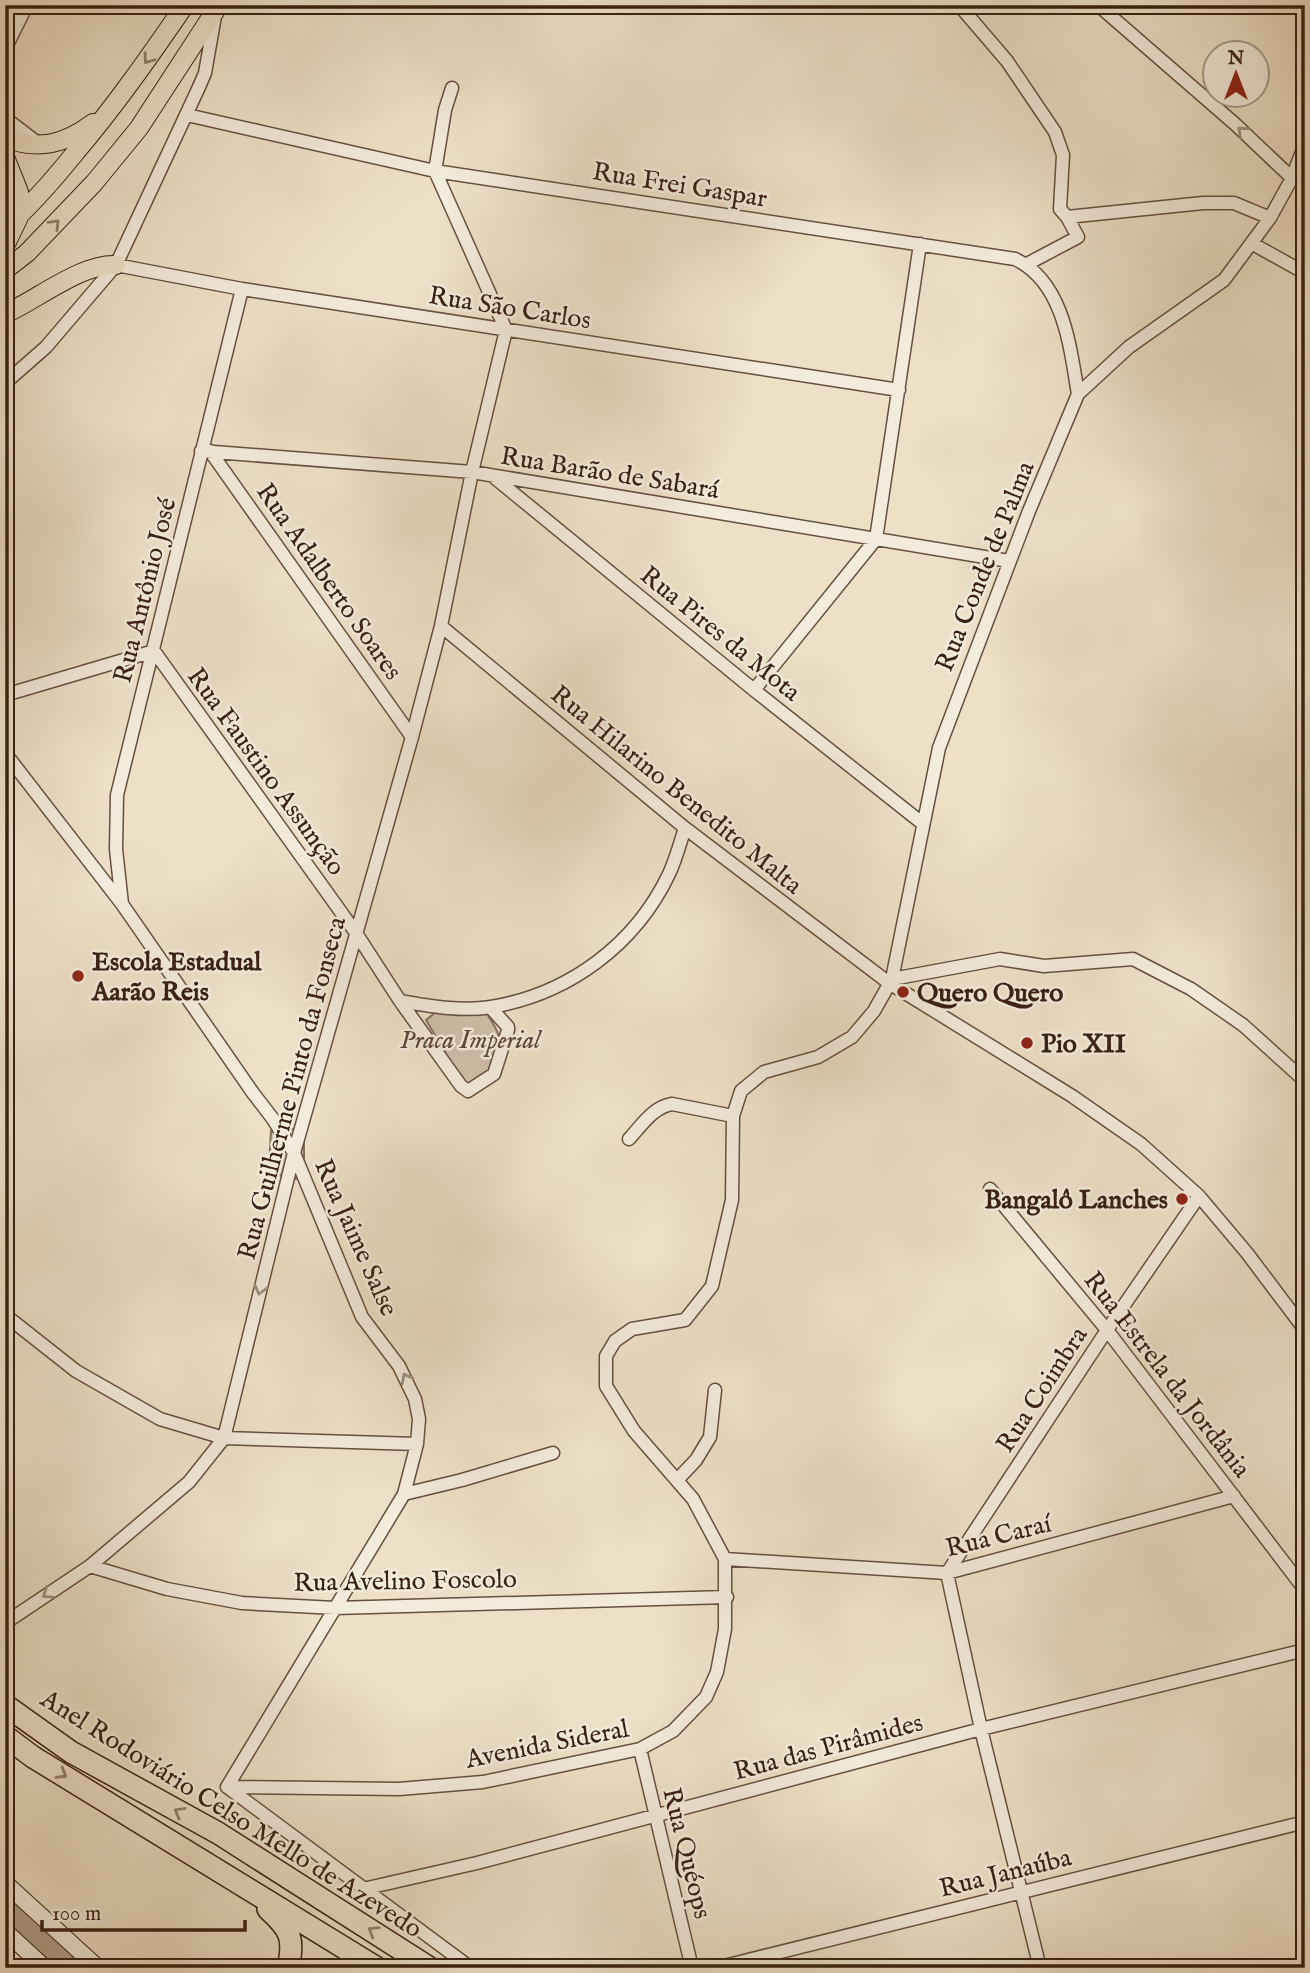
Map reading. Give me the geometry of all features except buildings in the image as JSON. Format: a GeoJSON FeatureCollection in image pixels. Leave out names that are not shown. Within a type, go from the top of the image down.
{"type":"FeatureCollection","features":[{"type":"Feature","properties":{"kind":"highway","name":"Anel Rodoviário Celso Mello de Azevedo"},"geometry":{"type":"LineString","coordinates":[[5,1705],[71,1752],[218,1833],[430,1968]]}},
{"type":"Feature","properties":{"kind":"highway","name":"Anel Rodoviário Celso Mello de Azevedo"},"geometry":{"type":"LineString","coordinates":[[5,1736],[33,1757],[377,1968]]}},
{"type":"Feature","properties":{"kind":"highway"},"geometry":{"type":"LineString","coordinates":[[226,1874],[287,1928],[291,1956],[288,1968]]}},
{"type":"Feature","properties":{"kind":"main road"},"geometry":{"type":"LineString","coordinates":[[12,222],[110,111],[185,5]]}},
{"type":"Feature","properties":{"kind":"main road"},"geometry":{"type":"LineString","coordinates":[[5,270],[27,253],[94,183],[139,128],[216,6]]}},
{"type":"Feature","properties":{"kind":"main road"},"geometry":{"type":"LineString","coordinates":[[5,138],[42,146],[56,144],[78,134],[110,111]]}},
{"type":"Feature","properties":{"kind":"main road"},"geometry":{"type":"LineString","coordinates":[[5,157],[19,192],[5,246]]}},
{"type":"Feature","properties":{"kind":"main road"},"geometry":{"type":"LineString","coordinates":[[5,314],[80,271],[95,266],[116,265]]}},
{"type":"Feature","properties":{"kind":"main road"},"geometry":{"type":"LineString","coordinates":[[5,1882],[98,1968]]}},
{"type":"Feature","properties":{"kind":"main road"},"geometry":{"type":"LineString","coordinates":[[5,1931],[45,1968]]}},
{"type":"Feature","properties":{"kind":"street"},"geometry":{"type":"LineString","coordinates":[[5,49],[27,5]]}},
{"type":"Feature","properties":{"kind":"street"},"geometry":{"type":"LineString","coordinates":[[959,5],[1007,61],[1055,132],[1063,155],[1064,213],[1078,237],[1027,264],[1049,290],[1066,327],[1078,394]]}},
{"type":"Feature","properties":{"kind":"street"},"geometry":{"type":"LineString","coordinates":[[1098,5],[1235,124],[1292,178]]}},
{"type":"Feature","properties":{"kind":"street"},"geometry":{"type":"LineString","coordinates":[[5,383],[46,347],[116,265],[205,72],[216,6]]}},
{"type":"Feature","properties":{"kind":"street"},"geometry":{"type":"LineString","coordinates":[[452,88],[445,110],[435,170],[506,330]]}},
{"type":"Feature","properties":{"kind":"street","name":"Rua Frei Gaspar"},"geometry":{"type":"LineString","coordinates":[[187,115],[435,170],[1015,259],[1027,264]]}},
{"type":"Feature","properties":{"kind":"street"},"geometry":{"type":"LineString","coordinates":[[5,118],[42,146]]}},
{"type":"Feature","properties":{"kind":"street","name":"Rua Conde de Palma"},"geometry":{"type":"LineString","coordinates":[[890,981],[908,906],[922,823],[939,748],[1010,561],[1078,394],[1129,347],[1224,281],[1270,218],[1292,178],[1305,144]]}},
{"type":"Feature","properties":{"kind":"street"},"geometry":{"type":"LineString","coordinates":[[1064,213],[1234,203],[1270,218]]}},
{"type":"Feature","properties":{"kind":"street"},"geometry":{"type":"LineString","coordinates":[[754,690],[876,539],[920,244]]}},
{"type":"Feature","properties":{"kind":"street"},"geometry":{"type":"LineString","coordinates":[[1253,244],[1305,273]]}},
{"type":"Feature","properties":{"kind":"street","name":"Rua São Carlos"},"geometry":{"type":"LineString","coordinates":[[116,265],[242,289],[899,390]]}},
{"type":"Feature","properties":{"kind":"street","name":"Rua Antônio José"},"geometry":{"type":"LineString","coordinates":[[122,904],[116,849],[117,795],[206,451],[242,289]]}},
{"type":"Feature","properties":{"kind":"street","name":"Rua Guilherme Pinto da Fonseca"},"geometry":{"type":"LineString","coordinates":[[5,1623],[90,1566],[189,1482],[224,1438],[295,1153],[441,626],[472,472],[506,330]]}},
{"type":"Feature","properties":{"kind":"street","name":"Rua Barão de Sabará"},"geometry":{"type":"LineString","coordinates":[[206,451],[472,472],[1010,561]]}},
{"type":"Feature","properties":{"kind":"street","name":"Rua Adalberto Soares"},"geometry":{"type":"LineString","coordinates":[[206,451],[412,737]]}},
{"type":"Feature","properties":{"kind":"street","name":"Rua Pires da Mota"},"geometry":{"type":"LineString","coordinates":[[493,477],[922,823]]}},
{"type":"Feature","properties":{"kind":"street","name":"Rua Hilarino Benedito Malta"},"geometry":{"type":"LineString","coordinates":[[441,626],[685,828],[890,981],[1072,1096],[1140,1144],[1199,1196],[1305,1330]]}},
{"type":"Feature","properties":{"kind":"street"},"geometry":{"type":"LineString","coordinates":[[5,695],[154,651]]}},
{"type":"Feature","properties":{"kind":"street","name":"Rua Faustino Assunção"},"geometry":{"type":"LineString","coordinates":[[154,651],[356,933],[400,1001],[461,1086],[468,1091],[494,1074],[508,1027],[490,1007]]}},
{"type":"Feature","properties":{"kind":"street","name":"Rua Jaime Salse"},"geometry":{"type":"LineString","coordinates":[[5,752],[122,904],[295,1153],[362,1317],[399,1366],[415,1399],[419,1419],[417,1444],[404,1494],[227,1787]]}},
{"type":"Feature","properties":{"kind":"street"},"geometry":{"type":"LineString","coordinates":[[400,1001],[445,1009],[490,1007],[536,996],[578,976],[616,948],[647,913],[670,872],[685,828]]}},
{"type":"Feature","properties":{"kind":"street"},"geometry":{"type":"LineString","coordinates":[[890,981],[1000,959],[1044,966],[1133,958],[1191,989],[1243,1025],[1305,1082]]}},
{"type":"Feature","properties":{"kind":"street","name":"Avenida Sideral"},"geometry":{"type":"LineString","coordinates":[[227,1787],[399,1789],[483,1782],[640,1749],[674,1731],[706,1697],[717,1672],[726,1629],[725,1559],[693,1499],[634,1431],[606,1386],[606,1356],[615,1341],[632,1329],[685,1320],[712,1286],[732,1200],[733,1116],[741,1091],[764,1072],[818,1057],[852,1037],[874,1012],[890,981]]}},
{"type":"Feature","properties":{"kind":"street"},"geometry":{"type":"LineString","coordinates":[[629,1139],[649,1116],[666,1105],[733,1116]]}},
{"type":"Feature","properties":{"kind":"street","name":"Rua Estrela da Jordânia"},"geometry":{"type":"LineString","coordinates":[[990,1189],[1107,1330],[1305,1590]]}},
{"type":"Feature","properties":{"kind":"street","name":"Rua Coimbra"},"geometry":{"type":"LineString","coordinates":[[947,1573],[1199,1196]]}},
{"type":"Feature","properties":{"kind":"street"},"geometry":{"type":"LineString","coordinates":[[5,1315],[76,1371],[160,1419],[224,1438],[417,1444]]}},
{"type":"Feature","properties":{"kind":"street"},"geometry":{"type":"LineString","coordinates":[[677,1480],[696,1460],[710,1437],[715,1390]]}},
{"type":"Feature","properties":{"kind":"street"},"geometry":{"type":"LineString","coordinates":[[404,1494],[553,1453]]}},
{"type":"Feature","properties":{"kind":"street","name":"Rua Caraí"},"geometry":{"type":"LineString","coordinates":[[725,1559],[947,1573],[1234,1496]]}},
{"type":"Feature","properties":{"kind":"street","name":"Rua Avelino Foscolo"},"geometry":{"type":"LineString","coordinates":[[90,1566],[167,1589],[242,1603],[335,1608],[727,1597]]}},
{"type":"Feature","properties":{"kind":"street"},"geometry":{"type":"LineString","coordinates":[[947,1573],[981,1729],[1040,1968]]}},
{"type":"Feature","properties":{"kind":"street","name":"Rua das Pirâmides"},"geometry":{"type":"LineString","coordinates":[[363,1889],[477,1863],[981,1729],[1305,1650]]}},
{"type":"Feature","properties":{"kind":"street","name":"Rua Quéops"},"geometry":{"type":"LineString","coordinates":[[640,1749],[692,1968]]}},
{"type":"Feature","properties":{"kind":"street"},"geometry":{"type":"LineString","coordinates":[[227,1787],[471,1968]]}},
{"type":"Feature","properties":{"kind":"street","name":"Rua Janaúba"},"geometry":{"type":"LineString","coordinates":[[716,1968],[1021,1891],[1303,1825]]}},
{"type":"Feature","properties":{"kind":"green space","name":"Praca Imperial"},"geometry":{"type":"Polygon","coordinates":[[[441,1008],[484,1010],[499,1035],[499,1048],[488,1075],[465,1086],[426,1020],[441,1008]]]}},
{"type":"Feature","properties":{"kind":"green space"},"geometry":{"type":"Polygon","coordinates":[[[304,1128],[304,1177],[287,1181],[269,1166],[271,1131],[304,1128]]]}},
{"type":"Feature","properties":{"kind":"waterway"},"geometry":{"type":"LineString","coordinates":[[5,1905],[70,1968]]}},
{"type":"Feature","properties":{"kind":"place","name":"Escola Estadual Aarão Reis"},"geometry":{"type":"Point","coordinates":[78,976]}},
{"type":"Feature","properties":{"kind":"place","name":"Quero Quero"},"geometry":{"type":"Point","coordinates":[903,992]}},
{"type":"Feature","properties":{"kind":"place","name":"Pio XII"},"geometry":{"type":"Point","coordinates":[1027,1043]}},
{"type":"Feature","properties":{"kind":"place","name":"Bangalô Lanches"},"geometry":{"type":"Point","coordinates":[1182,1199]}}]}
